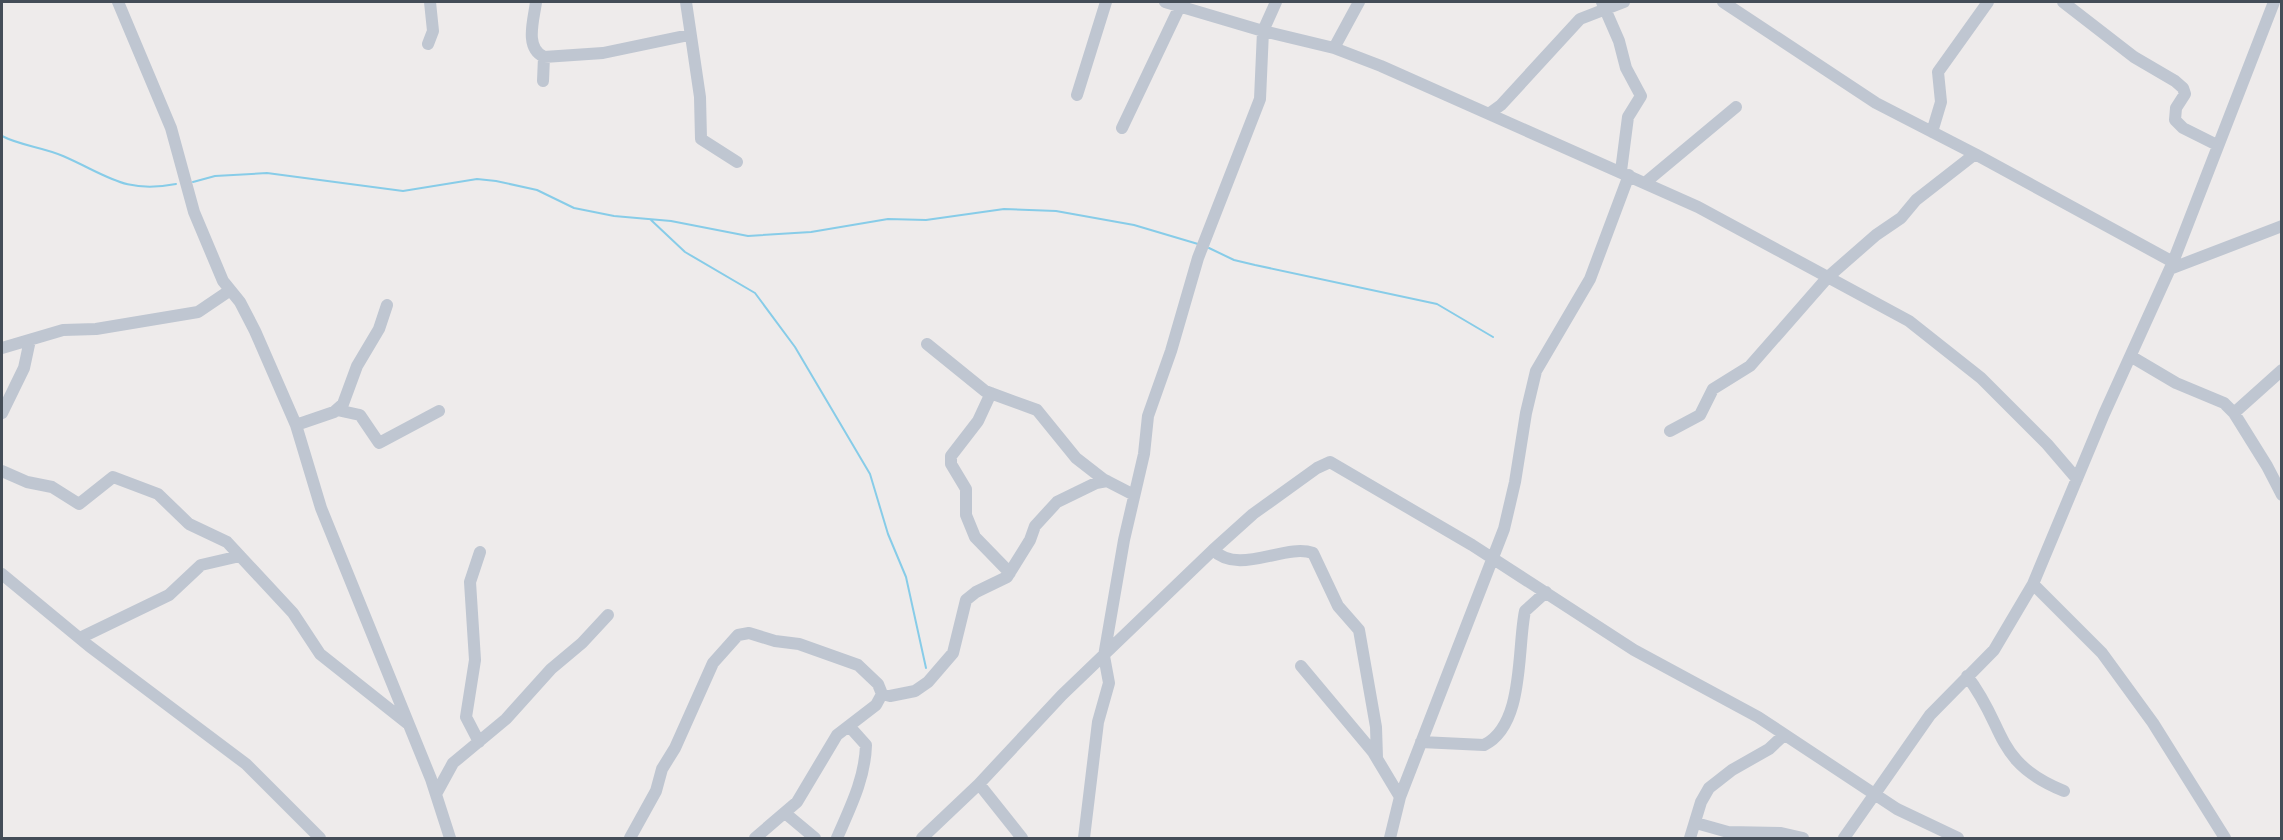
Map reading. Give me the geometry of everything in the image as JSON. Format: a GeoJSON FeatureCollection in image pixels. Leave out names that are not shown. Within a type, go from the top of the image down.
{"type":"FeatureCollection","features":[{"type":"Feature","properties":{"kind":"street"},"geometry":{"type":"LineString","coordinates":[[118,2],[171,129],[194,212],[229,291],[240,303],[255,331],[296,425],[321,508],[436,794],[450,838]]}},
{"type":"Feature","properties":{"kind":"street"},"geometry":{"type":"LineString","coordinates":[[428,44],[433,24],[430,2]]}},
{"type":"Feature","properties":{"kind":"street"},"geometry":{"type":"LineString","coordinates":[[536,2],[532,46],[536,54],[544,57],[603,53],[689,35]]}},
{"type":"Feature","properties":{"kind":"street"},"geometry":{"type":"LineString","coordinates":[[686,2],[689,35],[699,88],[701,139],[737,162]]}},
{"type":"Feature","properties":{"kind":"street"},"geometry":{"type":"LineString","coordinates":[[1077,95],[1106,2]]}},
{"type":"Feature","properties":{"kind":"street"},"geometry":{"type":"LineString","coordinates":[[1165,2],[1263,31],[1334,48],[1490,113],[1552,144],[1646,182],[1698,207],[1909,321],[1981,378],[2047,444],[2077,479]]}},
{"type":"Feature","properties":{"kind":"street"},"geometry":{"type":"LineString","coordinates":[[1084,838],[1098,722],[1109,684],[1104,656],[1152,402],[1171,351],[1198,258],[1260,99],[1263,31],[1276,2]]}},
{"type":"Feature","properties":{"kind":"street"},"geometry":{"type":"LineString","coordinates":[[1334,48],[1359,2]]}},
{"type":"Feature","properties":{"kind":"street"},"geometry":{"type":"LineString","coordinates":[[1490,113],[1501,105],[1580,19],[1602,5],[1624,2]]}},
{"type":"Feature","properties":{"kind":"street"},"geometry":{"type":"LineString","coordinates":[[1723,2],[1876,104],[1975,154],[2172,266]]}},
{"type":"Feature","properties":{"kind":"street"},"geometry":{"type":"LineString","coordinates":[[1932,132],[1941,102],[1938,72],[1988,2]]}},
{"type":"Feature","properties":{"kind":"street"},"geometry":{"type":"LineString","coordinates":[[2063,2],[2134,57],[2180,85],[2185,94],[2176,108],[2175,120],[2183,128],[2217,146]]}},
{"type":"Feature","properties":{"kind":"street"},"geometry":{"type":"LineString","coordinates":[[1844,838],[1876,796],[1930,715],[1994,650],[2033,584],[2104,414],[2172,266],[2274,2]]}},
{"type":"Feature","properties":{"kind":"street"},"geometry":{"type":"LineString","coordinates":[[1390,838],[1400,797],[1492,560],[1515,482],[1526,413],[1536,371],[1590,279],[1625,173],[1628,117],[1641,96],[1626,68],[1619,42],[1602,5]]}},
{"type":"Feature","properties":{"kind":"street"},"geometry":{"type":"LineString","coordinates":[[1122,128],[1180,6]]}},
{"type":"Feature","properties":{"kind":"street"},"geometry":{"type":"LineString","coordinates":[[543,81],[544,57]]}},
{"type":"Feature","properties":{"kind":"street"},"geometry":{"type":"LineString","coordinates":[[1646,182],[1736,107]]}},
{"type":"Feature","properties":{"kind":"street"},"geometry":{"type":"LineString","coordinates":[[1670,430],[1700,415],[1713,389],[1750,366],[1828,277],[1876,235],[1901,218],[1916,200],[1975,154]]}},
{"type":"Feature","properties":{"kind":"street"},"geometry":{"type":"LineString","coordinates":[[2172,266],[2282,225]]}},
{"type":"Feature","properties":{"kind":"street"},"geometry":{"type":"LineString","coordinates":[[2,348],[63,330],[96,329],[198,312],[229,291]]}},
{"type":"Feature","properties":{"kind":"street"},"geometry":{"type":"LineString","coordinates":[[337,410],[348,394],[361,357],[379,328],[387,305]]}},
{"type":"Feature","properties":{"kind":"street"},"geometry":{"type":"LineString","coordinates":[[2,413],[24,368],[30,340]]}},
{"type":"Feature","properties":{"kind":"street"},"geometry":{"type":"LineString","coordinates":[[927,344],[991,393],[1037,410],[1076,458],[1107,481],[1134,495]]}},
{"type":"Feature","properties":{"kind":"street"},"geometry":{"type":"LineString","coordinates":[[2132,357],[2176,383],[2224,403],[2234,413],[2267,465],[2282,495]]}},
{"type":"Feature","properties":{"kind":"street"},"geometry":{"type":"LineString","coordinates":[[2234,413],[2282,370]]}},
{"type":"Feature","properties":{"kind":"street"},"geometry":{"type":"LineString","coordinates":[[991,393],[978,421],[951,460],[966,489],[966,515],[972,530],[984,548],[1010,573]]}},
{"type":"Feature","properties":{"kind":"street"},"geometry":{"type":"LineString","coordinates":[[296,425],[337,410],[360,415],[379,443],[440,411]]}},
{"type":"Feature","properties":{"kind":"street"},"geometry":{"type":"LineString","coordinates":[[922,838],[979,784],[1062,695],[1213,550],[1253,514],[1317,468],[1330,462],[1432,520],[1634,650],[1730,700],[1876,796],[1958,838]]}},
{"type":"Feature","properties":{"kind":"street"},"geometry":{"type":"LineString","coordinates":[[2,471],[27,482],[52,487],[79,504],[109,478],[131,482],[158,494],[189,524],[216,534],[240,556],[293,613],[320,654],[408,723]]}},
{"type":"Feature","properties":{"kind":"street"},"geometry":{"type":"LineString","coordinates":[[882,694],[890,696],[915,692],[928,682],[953,653],[966,600],[976,591],[1000,582],[1010,573],[1030,540],[1035,526],[1050,508],[1091,485],[1107,481]]}},
{"type":"Feature","properties":{"kind":"street"},"geometry":{"type":"LineString","coordinates":[[1213,550],[1220,557],[1240,559],[1313,553],[1338,606],[1359,630],[1376,727],[1377,758]]}},
{"type":"Feature","properties":{"kind":"street"},"geometry":{"type":"LineString","coordinates":[[479,742],[466,717],[475,660],[470,582],[480,552]]}},
{"type":"Feature","properties":{"kind":"street"},"geometry":{"type":"LineString","coordinates":[[80,638],[169,595],[201,565],[240,556]]}},
{"type":"Feature","properties":{"kind":"street"},"geometry":{"type":"LineString","coordinates":[[2,574],[80,638],[246,764],[320,838]]}},
{"type":"Feature","properties":{"kind":"street"},"geometry":{"type":"LineString","coordinates":[[2033,584],[2102,653],[2153,723],[2225,838]]}},
{"type":"Feature","properties":{"kind":"street"},"geometry":{"type":"LineString","coordinates":[[1422,742],[1484,745],[1498,733],[1510,710],[1517,688],[1525,611],[1546,592]]}},
{"type":"Feature","properties":{"kind":"street"},"geometry":{"type":"LineString","coordinates":[[436,794],[453,763],[506,719],[551,669],[608,615]]}},
{"type":"Feature","properties":{"kind":"street"},"geometry":{"type":"LineString","coordinates":[[630,838],[656,791],[662,769],[675,748],[713,663],[738,635],[749,633],[775,641],[799,644],[858,665],[878,684],[882,694]]}},
{"type":"Feature","properties":{"kind":"street"},"geometry":{"type":"LineString","coordinates":[[1301,666],[1377,758],[1400,797]]}},
{"type":"Feature","properties":{"kind":"street"},"geometry":{"type":"LineString","coordinates":[[1967,676],[1987,707],[2012,757],[2028,773],[2064,791]]}},
{"type":"Feature","properties":{"kind":"street"},"geometry":{"type":"LineString","coordinates":[[755,838],[785,813],[804,792],[837,735],[876,705],[882,694]]}},
{"type":"Feature","properties":{"kind":"street"},"geometry":{"type":"LineString","coordinates":[[837,838],[857,792],[866,749],[865,742],[849,726]]}},
{"type":"Feature","properties":{"kind":"street"},"geometry":{"type":"LineString","coordinates":[[1690,838],[1701,802],[1714,782],[1769,749],[1784,735]]}},
{"type":"Feature","properties":{"kind":"street"},"geometry":{"type":"LineString","coordinates":[[979,784],[1022,838]]}},
{"type":"Feature","properties":{"kind":"street"},"geometry":{"type":"LineString","coordinates":[[785,813],[815,838]]}},
{"type":"Feature","properties":{"kind":"street"},"geometry":{"type":"LineString","coordinates":[[1696,823],[1728,832],[1781,833],[1803,838]]}},
{"type":"Feature","properties":{"kind":"waterway"},"geometry":{"type":"LineString","coordinates":[[2,136],[55,153],[129,185],[143,187],[176,184]]}},
{"type":"Feature","properties":{"kind":"waterway"},"geometry":{"type":"LineString","coordinates":[[193,182],[215,176],[267,173],[403,191],[477,179],[537,190],[574,208],[614,216],[671,221],[748,236],[811,232],[888,219],[926,220],[1004,209],[1056,211],[1134,225],[1198,244]]}},
{"type":"Feature","properties":{"kind":"waterway"},"geometry":{"type":"LineString","coordinates":[[651,220],[685,252],[755,293],[795,347],[870,474],[888,534],[906,577],[926,668]]}},
{"type":"Feature","properties":{"kind":"waterway"},"geometry":{"type":"LineString","coordinates":[[1209,248],[1234,260],[1437,304],[1493,337]]}}]}
